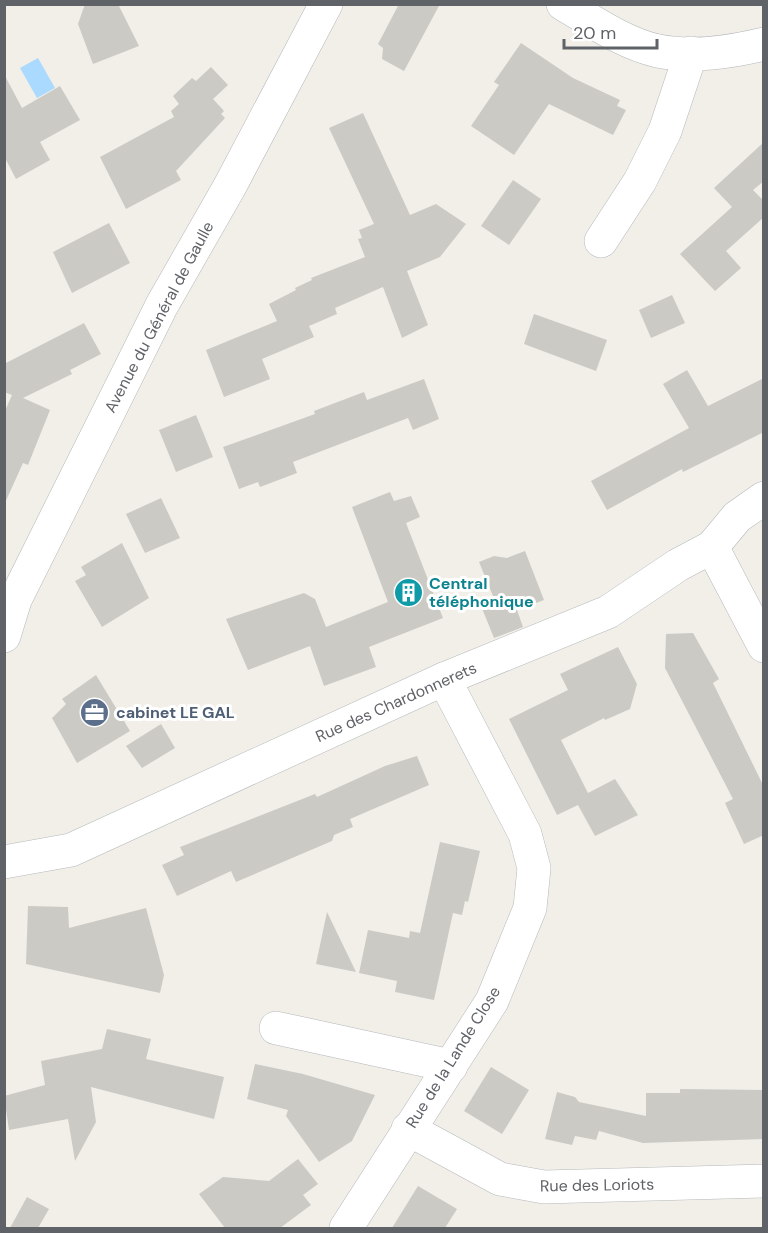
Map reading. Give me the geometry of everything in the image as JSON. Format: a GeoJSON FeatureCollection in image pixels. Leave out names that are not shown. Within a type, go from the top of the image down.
{"type":"FeatureCollection","features":[{"type":"Feature","properties":{"kind":"street","name":"Avenue du Général de Gaulle"},"geometry":{"type":"LineString","coordinates":[[4,636],[15,600],[162,305],[230,186],[326,4]]}},
{"type":"Feature","properties":{"kind":"street"},"geometry":{"type":"LineString","coordinates":[[563,4],[605,29],[658,51],[729,53],[764,44]]}},
{"type":"Feature","properties":{"kind":"street"},"geometry":{"type":"LineString","coordinates":[[600,241],[640,181],[665,131],[690,53]]}},
{"type":"Feature","properties":{"kind":"street","name":"Rue des Chardonnerets"},"geometry":{"type":"LineString","coordinates":[[4,862],[70,850],[444,679],[608,612],[678,565],[712,547],[737,517],[764,498]]}},
{"type":"Feature","properties":{"kind":"street"},"geometry":{"type":"LineString","coordinates":[[712,547],[764,646]]}},
{"type":"Feature","properties":{"kind":"street","name":"Rue de la Lande Close"},"geometry":{"type":"LineString","coordinates":[[346,1228],[492,1001],[512,957],[530,908],[534,868],[525,834],[444,679]]}},
{"type":"Feature","properties":{"kind":"street"},"geometry":{"type":"LineString","coordinates":[[276,1028],[451,1066]]}},
{"type":"Feature","properties":{"kind":"street","name":"Rue des Loriots"},"geometry":{"type":"LineString","coordinates":[[408,1129],[500,1179],[544,1187],[764,1181]]}},
{"type":"Feature","properties":{"kind":"water"},"geometry":{"type":"Polygon","coordinates":[[[38,58],[55,88],[37,98],[20,68],[38,58]]]}},
{"type":"Feature","properties":{"kind":"building"},"geometry":{"type":"Polygon","coordinates":[[[85,4],[118,4],[139,46],[93,64],[78,24],[85,4]]]}},
{"type":"Feature","properties":{"kind":"building"},"geometry":{"type":"Polygon","coordinates":[[[399,4],[440,4],[404,71],[382,59],[383,48],[378,44],[399,4]]]}},
{"type":"Feature","properties":{"kind":"building"},"geometry":{"type":"Polygon","coordinates":[[[521,43],[573,78],[620,100],[617,106],[626,110],[613,135],[549,104],[514,155],[471,126],[499,85],[494,82],[521,43]]]}},
{"type":"Feature","properties":{"kind":"building"},"geometry":{"type":"Polygon","coordinates":[[[211,67],[228,85],[213,99],[224,111],[221,114],[225,118],[176,171],[181,180],[126,209],[100,157],[174,117],[171,111],[179,104],[173,96],[192,78],[196,81],[211,67]]]}},
{"type":"Feature","properties":{"kind":"building"},"geometry":{"type":"Polygon","coordinates":[[[4,74],[22,108],[60,86],[80,120],[40,142],[50,160],[16,179],[4,156],[4,74]]]}},
{"type":"Feature","properties":{"kind":"building"},"geometry":{"type":"Polygon","coordinates":[[[363,113],[410,215],[436,204],[466,224],[440,257],[407,271],[428,325],[402,338],[383,287],[335,308],[337,314],[309,326],[314,337],[262,359],[270,379],[224,397],[206,350],[277,321],[269,304],[296,290],[295,288],[312,280],[311,278],[365,257],[358,239],[362,238],[359,230],[374,224],[329,128],[363,113]]]}},
{"type":"Feature","properties":{"kind":"building"},"geometry":{"type":"Polygon","coordinates":[[[764,142],[764,181],[753,190],[764,201],[764,217],[726,251],[741,268],[715,291],[680,254],[732,207],[714,188],[764,142]]]}},
{"type":"Feature","properties":{"kind":"building"},"geometry":{"type":"Polygon","coordinates":[[[513,180],[541,199],[509,245],[481,226],[513,180]]]}},
{"type":"Feature","properties":{"kind":"building"},"geometry":{"type":"Polygon","coordinates":[[[109,223],[130,263],[72,293],[53,252],[109,223]]]}},
{"type":"Feature","properties":{"kind":"building"},"geometry":{"type":"Polygon","coordinates":[[[672,295],[685,323],[651,338],[639,310],[672,295]]]}},
{"type":"Feature","properties":{"kind":"building"},"geometry":{"type":"Polygon","coordinates":[[[534,314],[607,340],[596,371],[524,344],[534,314]]]}},
{"type":"Feature","properties":{"kind":"building"},"geometry":{"type":"Polygon","coordinates":[[[84,323],[101,354],[70,370],[72,374],[23,398],[50,410],[28,465],[23,463],[4,505],[4,413],[12,395],[4,392],[4,364],[84,323]]]}},
{"type":"Feature","properties":{"kind":"building"},"geometry":{"type":"Polygon","coordinates":[[[687,370],[708,406],[764,378],[764,432],[683,472],[682,469],[607,510],[591,481],[689,428],[663,384],[687,370]]]}},
{"type":"Feature","properties":{"kind":"building"},"geometry":{"type":"Polygon","coordinates":[[[424,379],[439,419],[413,430],[408,418],[293,462],[297,473],[260,487],[258,482],[239,489],[223,447],[315,414],[314,411],[364,392],[367,400],[424,379]]]}},
{"type":"Feature","properties":{"kind":"building"},"geometry":{"type":"Polygon","coordinates":[[[196,415],[213,457],[176,472],[159,430],[196,415]]]}},
{"type":"Feature","properties":{"kind":"building"},"geometry":{"type":"Polygon","coordinates":[[[390,492],[394,501],[411,496],[420,517],[406,523],[443,618],[369,647],[376,667],[324,686],[310,646],[248,670],[226,619],[304,593],[315,599],[326,627],[388,602],[352,507],[390,492]]]}},
{"type":"Feature","properties":{"kind":"building"},"geometry":{"type":"Polygon","coordinates":[[[161,498],[180,538],[145,553],[126,514],[161,498]]]}},
{"type":"Feature","properties":{"kind":"building"},"geometry":{"type":"Polygon","coordinates":[[[122,543],[149,598],[102,627],[75,581],[86,575],[81,567],[122,543]]]}},
{"type":"Feature","properties":{"kind":"building"},"geometry":{"type":"Polygon","coordinates":[[[525,551],[544,600],[517,610],[523,627],[494,638],[479,601],[493,596],[479,562],[494,556],[507,558],[525,551]]]}},
{"type":"Feature","properties":{"kind":"building"},"geometry":{"type":"Polygon","coordinates":[[[693,633],[719,679],[713,683],[764,787],[764,835],[744,844],[725,803],[733,799],[665,668],[666,634],[693,633]]]}},
{"type":"Feature","properties":{"kind":"building"},"geometry":{"type":"Polygon","coordinates":[[[618,647],[637,684],[630,709],[605,720],[604,718],[561,740],[588,793],[615,779],[638,815],[595,836],[578,805],[557,815],[509,719],[568,690],[560,674],[618,647]]]}},
{"type":"Feature","properties":{"kind":"building","name":"cabinet LE GAL"},"geometry":{"type":"Polygon","coordinates":[[[96,675],[130,731],[77,763],[52,718],[66,704],[62,699],[96,675]]]}},
{"type":"Feature","properties":{"kind":"building"},"geometry":{"type":"Polygon","coordinates":[[[161,724],[175,748],[142,768],[126,746],[161,724]]]}},
{"type":"Feature","properties":{"kind":"building"},"geometry":{"type":"Polygon","coordinates":[[[417,756],[429,785],[350,819],[353,827],[334,835],[332,841],[236,882],[231,871],[177,896],[162,865],[184,855],[180,847],[315,794],[317,797],[385,766],[417,756]]]}},
{"type":"Feature","properties":{"kind":"building"},"geometry":{"type":"Polygon","coordinates":[[[440,842],[480,851],[468,902],[465,901],[462,915],[453,913],[434,1000],[395,992],[397,981],[359,973],[368,930],[409,938],[410,931],[420,933],[440,842]]]}},
{"type":"Feature","properties":{"kind":"building"},"geometry":{"type":"Polygon","coordinates":[[[28,906],[68,907],[69,928],[146,908],[164,975],[160,993],[26,964],[28,906]]]}},
{"type":"Feature","properties":{"kind":"building"},"geometry":{"type":"Polygon","coordinates":[[[327,912],[356,972],[316,964],[327,912]]]}},
{"type":"Feature","properties":{"kind":"building"},"geometry":{"type":"Polygon","coordinates":[[[107,1029],[151,1039],[146,1059],[224,1077],[214,1119],[91,1087],[96,1122],[75,1161],[68,1119],[9,1130],[4,1096],[45,1085],[41,1061],[102,1049],[107,1029]]]}},
{"type":"Feature","properties":{"kind":"building"},"geometry":{"type":"Polygon","coordinates":[[[255,1064],[303,1074],[375,1095],[352,1141],[319,1162],[286,1116],[288,1110],[247,1099],[255,1064]]]}},
{"type":"Feature","properties":{"kind":"building"},"geometry":{"type":"Polygon","coordinates":[[[491,1067],[529,1090],[502,1134],[464,1111],[491,1067]]]}},
{"type":"Feature","properties":{"kind":"building"},"geometry":{"type":"Polygon","coordinates":[[[680,1089],[764,1090],[764,1139],[643,1143],[599,1131],[596,1140],[575,1136],[572,1145],[545,1139],[557,1092],[575,1097],[579,1102],[646,1116],[646,1093],[680,1093],[680,1089]]]}},
{"type":"Feature","properties":{"kind":"building"},"geometry":{"type":"Polygon","coordinates":[[[298,1159],[318,1184],[303,1195],[311,1205],[280,1228],[225,1228],[199,1194],[223,1177],[269,1181],[298,1159]]]}},
{"type":"Feature","properties":{"kind":"building"},"geometry":{"type":"Polygon","coordinates":[[[418,1186],[457,1209],[445,1228],[392,1228],[418,1186]]]}},
{"type":"Feature","properties":{"kind":"building"},"geometry":{"type":"Polygon","coordinates":[[[27,1197],[49,1209],[38,1228],[10,1228],[27,1197]]]}},
{"type":"Feature","properties":{"kind":"place","name":"Central téléphonique"},"geometry":{"type":"Point","coordinates":[408,592]}},
{"type":"Feature","properties":{"kind":"place","name":"cabinet LE GAL"},"geometry":{"type":"Point","coordinates":[95,712]}}]}
